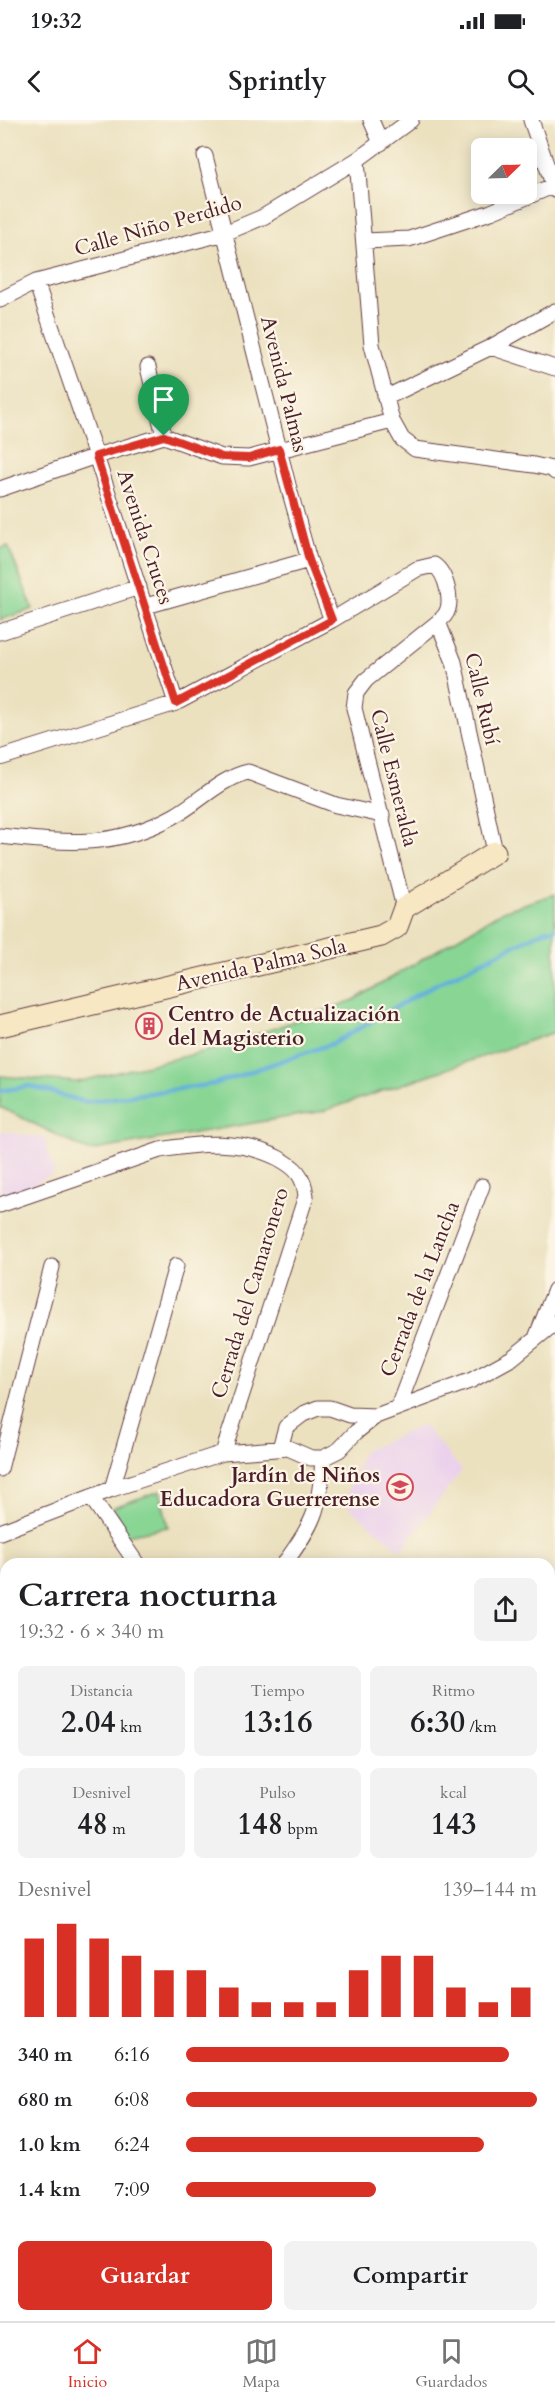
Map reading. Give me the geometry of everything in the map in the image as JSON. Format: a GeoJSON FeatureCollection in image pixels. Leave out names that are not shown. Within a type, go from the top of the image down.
{"type":"FeatureCollection","features":[{"type":"Feature","properties":{"kind":"street"},"geometry":{"type":"LineString","coordinates":[[371,120],[381,143]]}},
{"type":"Feature","properties":{"kind":"street","name":"Calle Niño Perdido"},"geometry":{"type":"LineString","coordinates":[[0,300],[36,282],[225,233],[263,217],[357,160],[411,120]]}},
{"type":"Feature","properties":{"kind":"street"},"geometry":{"type":"LineString","coordinates":[[365,241],[409,238],[490,212],[554,187],[531,120]]}},
{"type":"Feature","properties":{"kind":"street","name":"Avenida Palmas"},"geometry":{"type":"LineString","coordinates":[[205,156],[309,560],[332,620]]}},
{"type":"Feature","properties":{"kind":"street"},"geometry":{"type":"LineString","coordinates":[[357,160],[372,345],[392,421],[402,439],[415,449],[553,471]]}},
{"type":"Feature","properties":{"kind":"street","name":"Avenida Cruces"},"geometry":{"type":"LineString","coordinates":[[36,282],[146,606],[176,703]]}},
{"type":"Feature","properties":{"kind":"street"},"geometry":{"type":"LineString","coordinates":[[385,398],[491,347],[555,311]]}},
{"type":"Feature","properties":{"kind":"street"},"geometry":{"type":"LineString","coordinates":[[491,347],[555,368]]}},
{"type":"Feature","properties":{"kind":"street"},"geometry":{"type":"LineString","coordinates":[[147,367],[164,436]]}},
{"type":"Feature","properties":{"kind":"street"},"geometry":{"type":"LineString","coordinates":[[0,489],[96,456],[164,436],[222,457],[249,458],[392,421]]}},
{"type":"Feature","properties":{"kind":"street"},"geometry":{"type":"LineString","coordinates":[[146,606],[309,560]]}},
{"type":"Feature","properties":{"kind":"street"},"geometry":{"type":"LineString","coordinates":[[0,758],[176,703],[332,620],[417,569],[434,565],[444,576],[448,603],[446,614],[438,622]]}},
{"type":"Feature","properties":{"kind":"street"},"geometry":{"type":"LineString","coordinates":[[0,632],[139,587]]}},
{"type":"Feature","properties":{"kind":"street","name":"Calle Esmeralda"},"geometry":{"type":"LineString","coordinates":[[404,908],[354,708],[356,693],[366,680],[438,622]]}},
{"type":"Feature","properties":{"kind":"street","name":"Calle Rubí"},"geometry":{"type":"LineString","coordinates":[[438,622],[454,662],[495,852]]}},
{"type":"Feature","properties":{"kind":"street"},"geometry":{"type":"LineString","coordinates":[[0,836],[91,842],[122,838],[137,834],[174,815],[236,775],[248,772],[336,805],[382,815]]}},
{"type":"Feature","properties":{"kind":"street","name":"Avenida Palma Sola"},"geometry":{"type":"LineString","coordinates":[[0,1026],[381,936],[397,927],[404,908],[495,852]]}},
{"type":"Feature","properties":{"kind":"street","name":"Cerrada del Camaronero"},"geometry":{"type":"LineString","coordinates":[[0,1205],[160,1150],[188,1145],[225,1143],[260,1149],[298,1171],[304,1183],[306,1196],[223,1453]]}},
{"type":"Feature","properties":{"kind":"street","name":"Cerrada de la Lancha"},"geometry":{"type":"LineString","coordinates":[[398,1407],[482,1186]]}},
{"type":"Feature","properties":{"kind":"street"},"geometry":{"type":"LineString","coordinates":[[112,1489],[176,1266]]}},
{"type":"Feature","properties":{"kind":"street"},"geometry":{"type":"LineString","coordinates":[[0,1469],[52,1267]]}},
{"type":"Feature","properties":{"kind":"street"},"geometry":{"type":"LineString","coordinates":[[536,1339],[555,1290]]}},
{"type":"Feature","properties":{"kind":"street"},"geometry":{"type":"LineString","coordinates":[[0,1532],[112,1489],[223,1453],[288,1448],[311,1458],[322,1458],[339,1450],[376,1416],[472,1380],[512,1358],[555,1323]]}},
{"type":"Feature","properties":{"kind":"street"},"geometry":{"type":"LineString","coordinates":[[280,1448],[286,1427],[303,1414],[318,1408],[330,1408],[350,1415],[376,1416]]}},
{"type":"Feature","properties":{"kind":"street"},"geometry":{"type":"LineString","coordinates":[[288,1558],[307,1532],[316,1511],[321,1492],[322,1458]]}},
{"type":"Feature","properties":{"kind":"street"},"geometry":{"type":"LineString","coordinates":[[91,1497],[133,1558]]}},
{"type":"Feature","properties":{"kind":"shaded area"},"geometry":{"type":"Polygon","coordinates":[[[0,1131],[44,1138],[55,1173],[0,1202],[0,1131]]]}},
{"type":"Feature","properties":{"kind":"shaded area","name":"Jardín de Niños Educadora Guerrerense"},"geometry":{"type":"Polygon","coordinates":[[[423,1425],[462,1470],[401,1551],[344,1503],[363,1451],[423,1425]]]}},
{"type":"Feature","properties":{"kind":"green space"},"geometry":{"type":"Polygon","coordinates":[[[8,546],[33,609],[0,620],[0,549],[8,546]]]}},
{"type":"Feature","properties":{"kind":"green space"},"geometry":{"type":"Polygon","coordinates":[[[555,894],[555,1032],[324,1111],[89,1151],[0,1107],[0,1076],[77,1082],[215,1049],[354,1000],[503,911],[555,894]]]}},
{"type":"Feature","properties":{"kind":"green space"},"geometry":{"type":"Polygon","coordinates":[[[160,1491],[168,1527],[122,1536],[114,1507],[160,1491]]]}},
{"type":"Feature","properties":{"kind":"waterway"},"geometry":{"type":"LineString","coordinates":[[0,1091],[30,1086],[85,1102],[214,1084],[334,1043],[434,985],[544,931],[555,929]]}},
{"type":"Feature","properties":{"kind":"place","name":"Centro de Actualización del Magisterio"},"geometry":{"type":"Point","coordinates":[149,1026]}},
{"type":"Feature","properties":{"kind":"place","name":"Jardín de Niños Educadora Guerrerense"},"geometry":{"type":"Point","coordinates":[400,1487]}},
{"type":"Feature","properties":{"kind":"route"},"geometry":{"type":"LineString","coordinates":[[164,436],[222,457],[249,458],[279,449],[309,560],[332,620],[176,703],[96,456],[164,436]]}}]}
